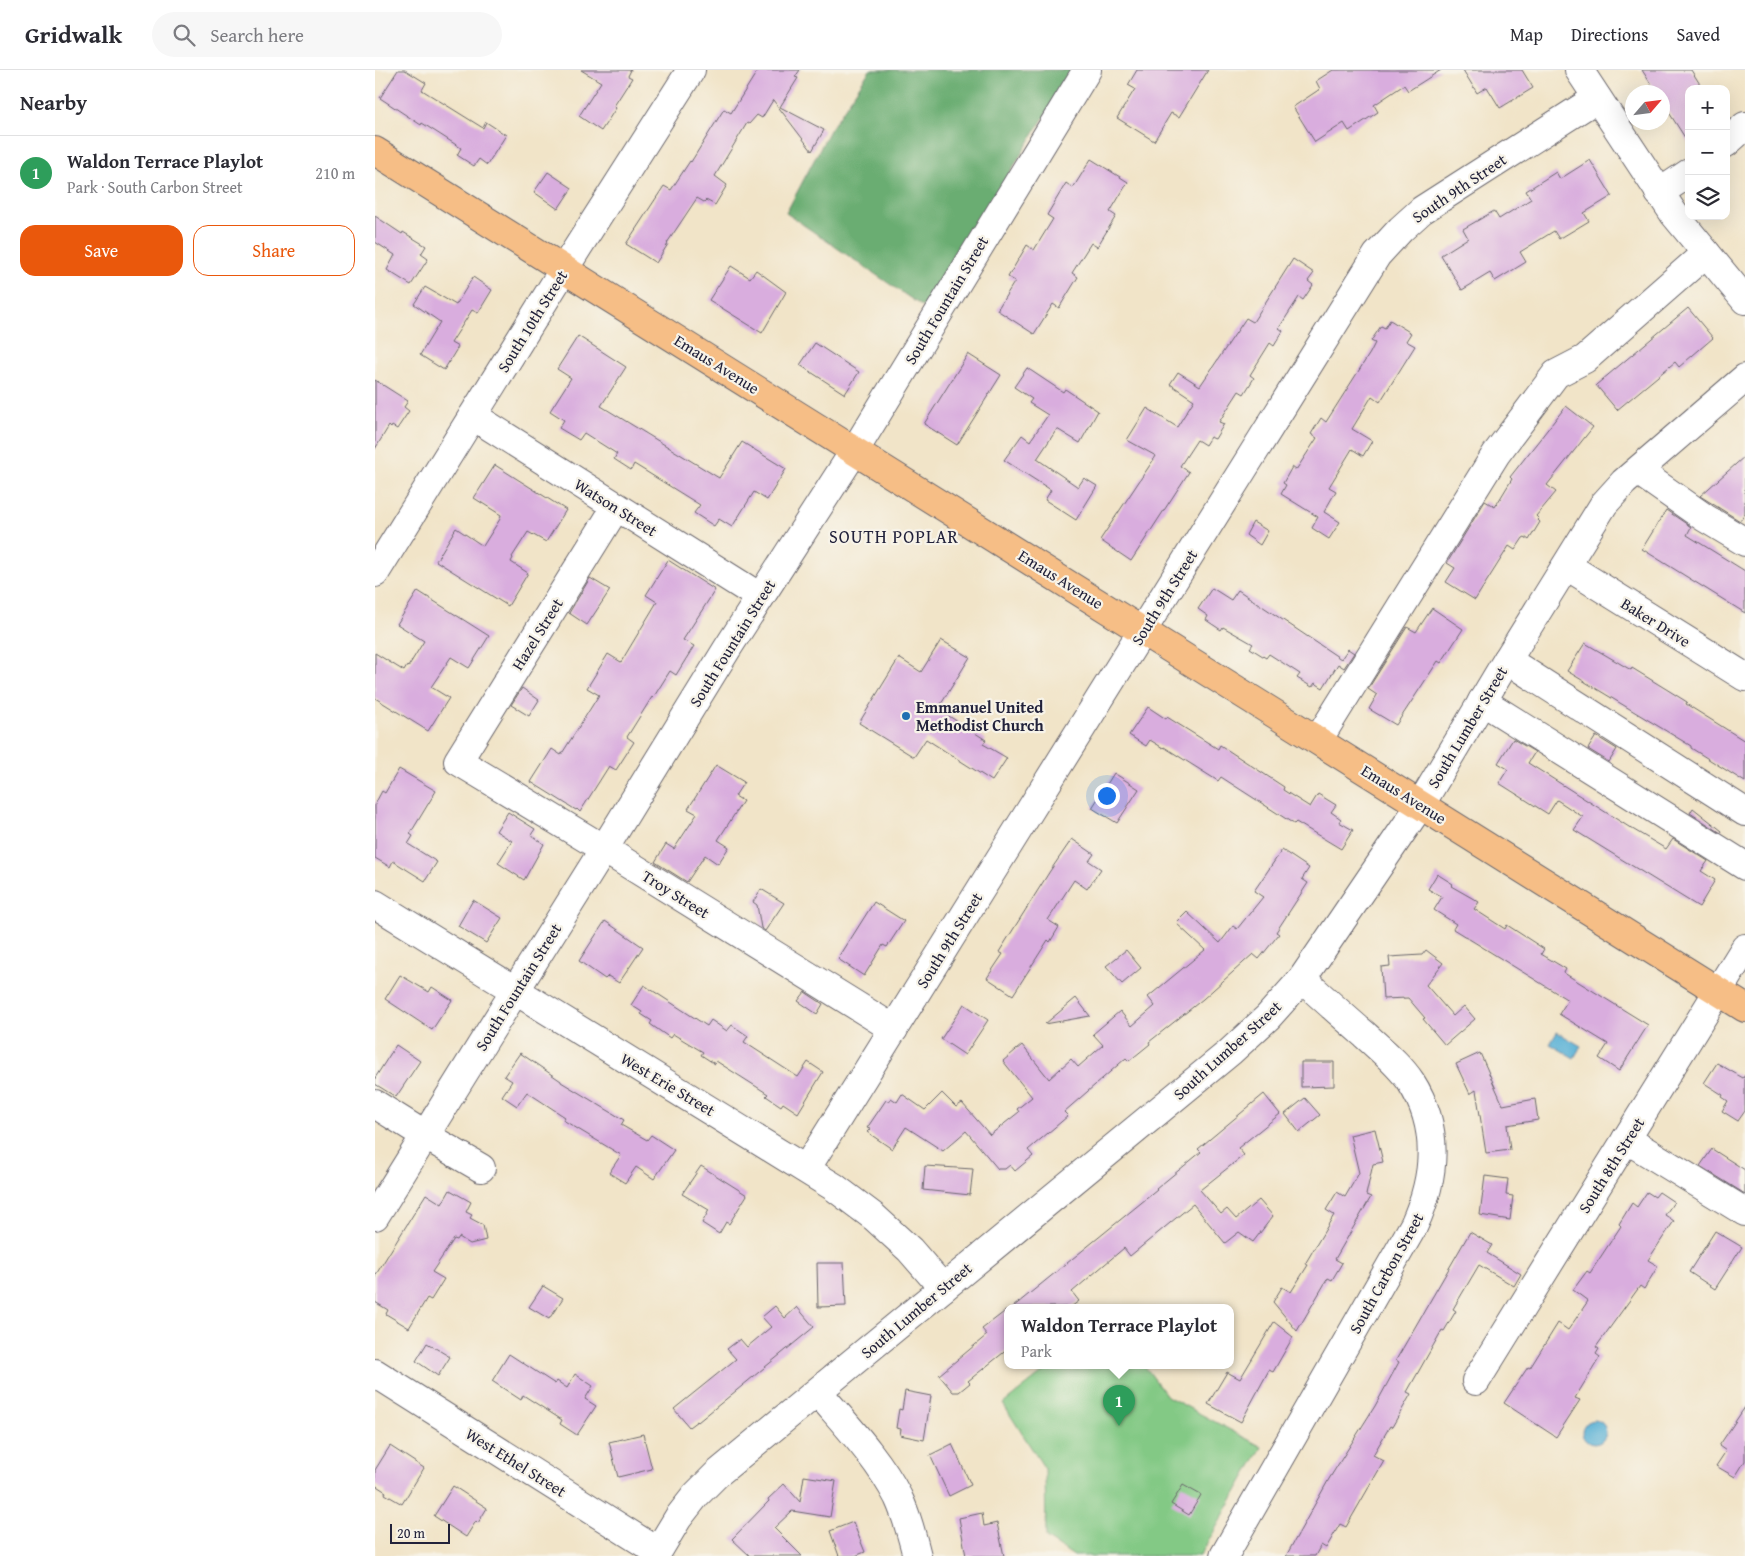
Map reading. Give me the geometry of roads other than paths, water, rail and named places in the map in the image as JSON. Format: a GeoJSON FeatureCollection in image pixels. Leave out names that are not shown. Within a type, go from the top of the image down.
{"type":"FeatureCollection","features":[{"type":"Feature","properties":{"kind":"main road","name":"Emaus Avenue"},"geometry":{"type":"LineString","coordinates":[[375,151],[1745,1008]]}},
{"type":"Feature","properties":{"kind":"street","name":"South 10th Street"},"geometry":{"type":"LineString","coordinates":[[375,573],[691,70]]}},
{"type":"Feature","properties":{"kind":"street","name":"South Fountain Street"},"geometry":{"type":"LineString","coordinates":[[375,1216],[760,597],[855,450],[1087,70]]}},
{"type":"Feature","properties":{"kind":"street"},"geometry":{"type":"LineString","coordinates":[[1579,70],[1674,214],[1745,300]]}},
{"type":"Feature","properties":{"kind":"street","name":"South 9th Street"},"geometry":{"type":"LineString","coordinates":[[806,1169],[1377,255],[1422,210],[1597,98]]}},
{"type":"Feature","properties":{"kind":"street"},"geometry":{"type":"LineString","coordinates":[[1730,139],[1745,126]]}},
{"type":"Feature","properties":{"kind":"street"},"geometry":{"type":"LineString","coordinates":[[1659,193],[1686,175]]}},
{"type":"Feature","properties":{"kind":"street"},"geometry":{"type":"LineString","coordinates":[[1318,740],[1496,454],[1556,374],[1585,359],[1706,253]]}},
{"type":"Feature","properties":{"kind":"street","name":"South Lumber Street"},"geometry":{"type":"LineString","coordinates":[[656,1554],[678,1518],[696,1495],[717,1474],[1230,1052],[1268,1017],[1303,979],[1421,804],[1507,660],[1605,504],[1624,482],[1745,378]]}},
{"type":"Feature","properties":{"kind":"street","name":"Watson Street"},"geometry":{"type":"LineString","coordinates":[[473,416],[760,597]]}},
{"type":"Feature","properties":{"kind":"street"},"geometry":{"type":"LineString","coordinates":[[1638,471],[1705,518],[1743,538]]}},
{"type":"Feature","properties":{"kind":"street","name":"Hazel Street"},"geometry":{"type":"LineString","coordinates":[[458,761],[616,507]]}},
{"type":"Feature","properties":{"kind":"street","name":"Baker Drive"},"geometry":{"type":"LineString","coordinates":[[1567,566],[1745,678]]}},
{"type":"Feature","properties":{"kind":"street"},"geometry":{"type":"LineString","coordinates":[[1507,660],[1745,812]]}},
{"type":"Feature","properties":{"kind":"street"},"geometry":{"type":"LineString","coordinates":[[1482,701],[1745,866]]}},
{"type":"Feature","properties":{"kind":"street","name":"Troy Street"},"geometry":{"type":"LineString","coordinates":[[458,761],[605,849],[894,1029]]}},
{"type":"Feature","properties":{"kind":"street","name":"West Erie Street"},"geometry":{"type":"LineString","coordinates":[[375,904],[835,1187],[874,1217],[910,1250],[943,1288]]}},
{"type":"Feature","properties":{"kind":"street","name":"South 8th Street"},"geometry":{"type":"LineString","coordinates":[[1476,1381],[1745,948]]}},
{"type":"Feature","properties":{"kind":"street","name":"South Carbon Street"},"geometry":{"type":"LineString","coordinates":[[1225,1556],[1414,1224],[1425,1203],[1431,1175],[1432,1150],[1429,1127],[1422,1104],[1411,1082],[1396,1063],[1303,979]]}},
{"type":"Feature","properties":{"kind":"street"},"geometry":{"type":"LineString","coordinates":[[375,1104],[481,1168]]}},
{"type":"Feature","properties":{"kind":"street"},"geometry":{"type":"LineString","coordinates":[[1626,1139],[1745,1212]]}},
{"type":"Feature","properties":{"kind":"street","name":"West Ethel Street"},"geometry":{"type":"LineString","coordinates":[[375,1373],[656,1554]]}},
{"type":"Feature","properties":{"kind":"street"},"geometry":{"type":"LineString","coordinates":[[819,1392],[881,1469],[898,1498],[910,1528],[917,1556]]}},
{"type":"Feature","properties":{"kind":"water"},"geometry":{"type":"Polygon","coordinates":[[[1557,1032],[1581,1046],[1574,1058],[1550,1044],[1557,1032]]]}},
{"type":"Feature","properties":{"kind":"water"},"geometry":{"type":"Polygon","coordinates":[[[1594,1420],[1599,1421],[1605,1427],[1605,1437],[1599,1443],[1594,1444],[1589,1443],[1583,1437],[1582,1432],[1583,1427],[1589,1421],[1594,1420]]]}},
{"type":"Feature","properties":{"kind":"place","name":"Emmanuel United Methodist Church"},"geometry":{"type":"Point","coordinates":[906,716]}},
{"type":"Feature","properties":{"kind":"place","name":"Waldon Terrace Playlot"},"geometry":{"type":"Point","coordinates":[1119,1426]}},
{"type":"Feature","properties":{"kind":"district","name":"SOUTH POPLAR"},"geometry":{"type":"Point","coordinates":[894,537]}}]}
